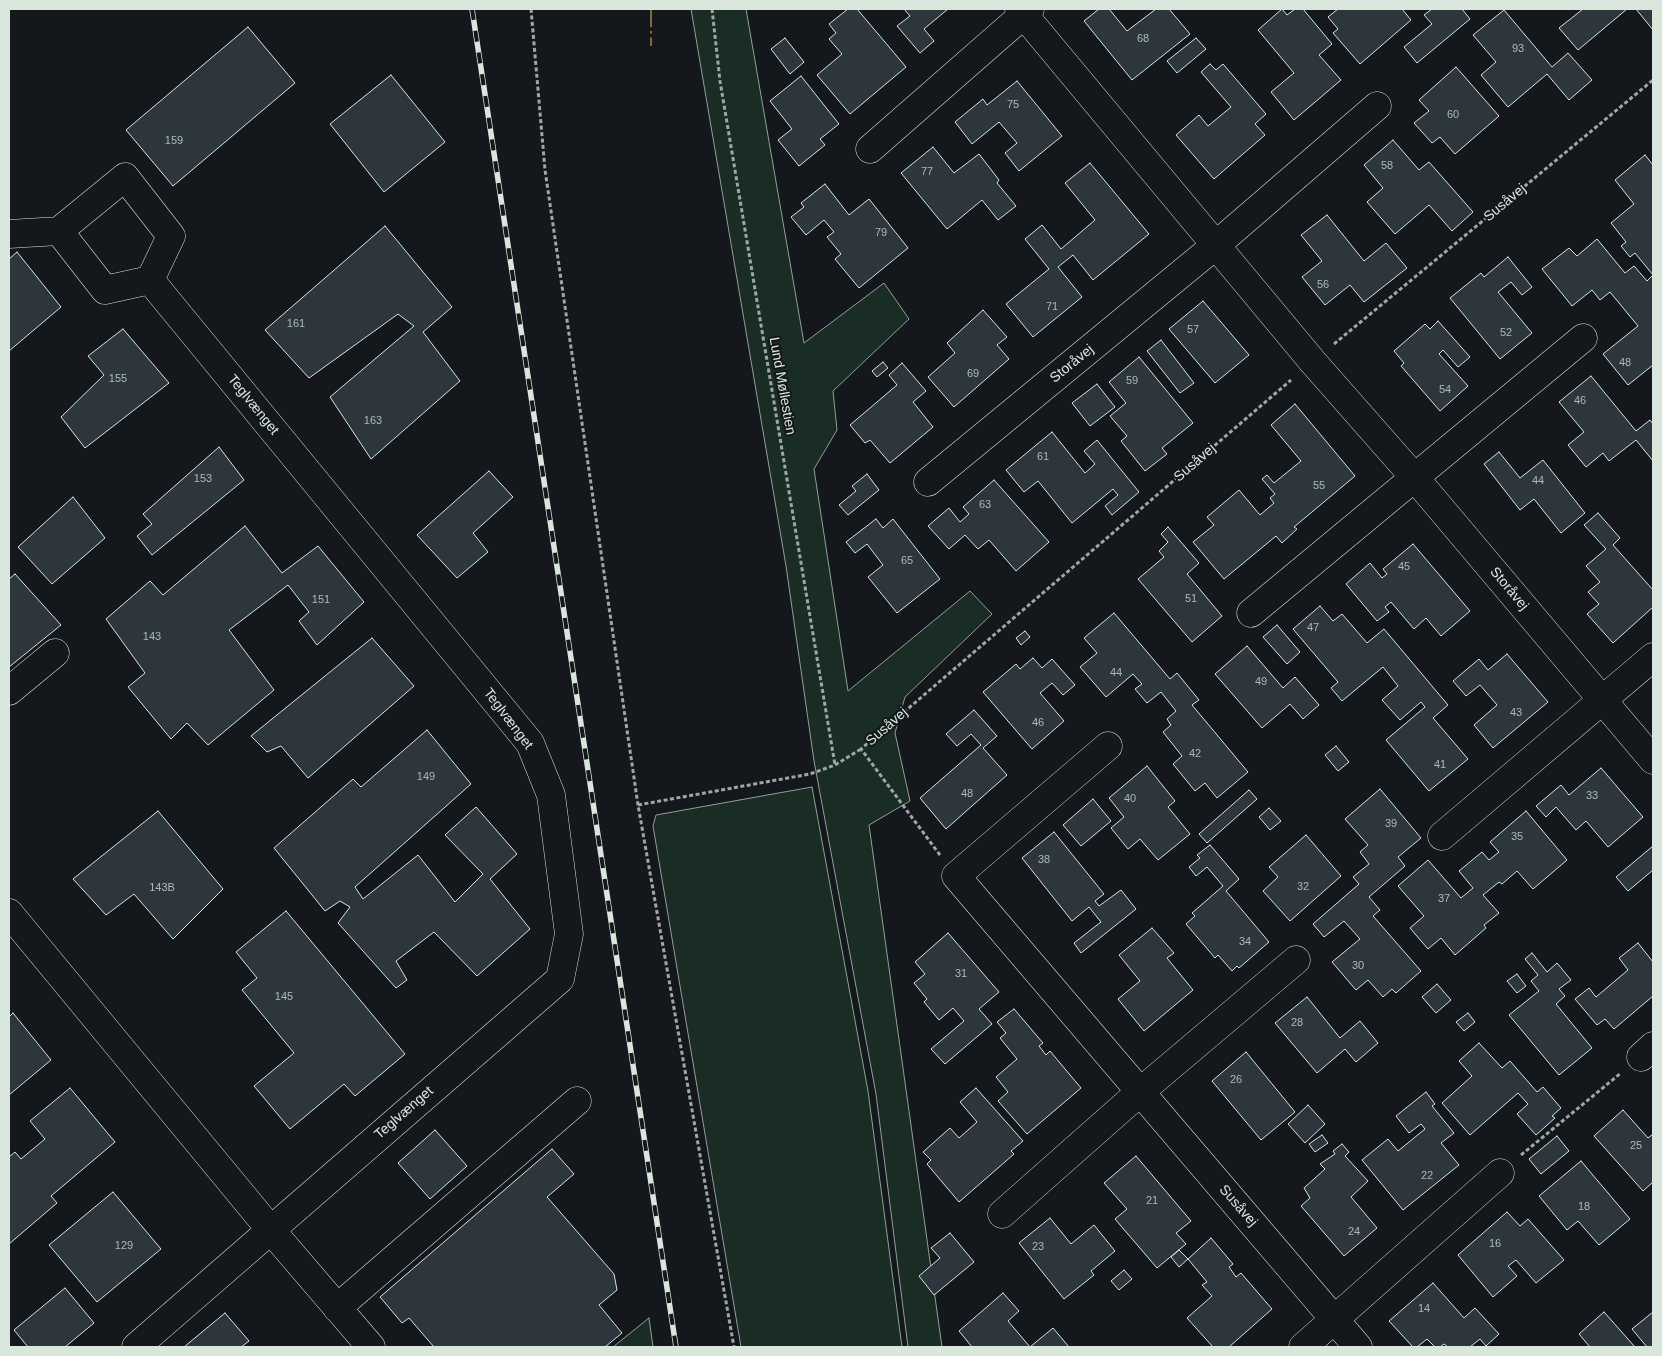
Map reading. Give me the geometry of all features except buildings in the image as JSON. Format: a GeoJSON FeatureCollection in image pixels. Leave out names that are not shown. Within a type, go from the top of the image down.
{"type":"FeatureCollection","features":[{"type":"Feature","properties":{"kind":"street","name":"Storåvej"},"geometry":{"type":"LineString","coordinates":[[870,149],[1024,11],[1313,362],[1415,478],[1653,760]]}},
{"type":"Feature","properties":{"kind":"street","name":"Storåvej"},"geometry":{"type":"LineString","coordinates":[[928,482],[1216,245],[1377,106]]}},
{"type":"Feature","properties":{"kind":"street"},"geometry":{"type":"LineString","coordinates":[[9,234],[59,231],[125,177],[172,236],[150,280],[105,290],[59,231]]}},
{"type":"Feature","properties":{"kind":"street","name":"Teglvænget"},"geometry":{"type":"LineString","coordinates":[[136,1347],[560,979],[569,934],[551,795],[530,743],[150,280]]}},
{"type":"Feature","properties":{"kind":"street"},"geometry":{"type":"LineString","coordinates":[[1251,613],[1583,338]]}},
{"type":"Feature","properties":{"kind":"street"},"geometry":{"type":"LineString","coordinates":[[9,691],[55,653]]}},
{"type":"Feature","properties":{"kind":"street"},"geometry":{"type":"LineString","coordinates":[[1442,836],[1653,657]]}},
{"type":"Feature","properties":{"kind":"street"},"geometry":{"type":"LineString","coordinates":[[956,876],[1108,746]]}},
{"type":"Feature","properties":{"kind":"street","name":"Susåvej"},"geometry":{"type":"LineString","coordinates":[[956,876],[1358,1347]]}},
{"type":"Feature","properties":{"kind":"street"},"geometry":{"type":"LineString","coordinates":[[9,913],[270,1229],[371,1347]]}},
{"type":"Feature","properties":{"kind":"street"},"geometry":{"type":"LineString","coordinates":[[1002,1214],[1140,1092],[1296,960]]}},
{"type":"Feature","properties":{"kind":"street"},"geometry":{"type":"LineString","coordinates":[[337,1308],[577,1101]]}},
{"type":"Feature","properties":{"kind":"street"},"geometry":{"type":"LineString","coordinates":[[1303,1347],[1336,1320],[1500,1173]]}},
{"type":"Feature","properties":{"kind":"path"},"geometry":{"type":"LineString","coordinates":[[531,9],[545,170],[638,805],[734,1347]]}},
{"type":"Feature","properties":{"kind":"path","name":"Lund Møllestien"},"geometry":{"type":"LineString","coordinates":[[712,9],[720,81],[835,766]]}},
{"type":"Feature","properties":{"kind":"path","name":"Susåvej"},"geometry":{"type":"LineString","coordinates":[[956,876],[861,749],[1313,362],[1653,80]]}},
{"type":"Feature","properties":{"kind":"path"},"geometry":{"type":"LineString","coordinates":[[638,805],[810,774],[835,766],[861,749]]}},
{"type":"Feature","properties":{"kind":"path"},"geometry":{"type":"LineString","coordinates":[[1500,1173],[1647,1051]]}},
{"type":"Feature","properties":{"kind":"green space"},"geometry":{"type":"Polygon","coordinates":[[[691,9],[746,9],[804,343],[884,283],[909,319],[833,391],[837,430],[814,469],[848,691],[970,591],[992,614],[905,697],[895,733],[910,801],[869,825],[942,1347],[908,1347],[876,1094],[814,761],[786,566],[691,9]]]}},
{"type":"Feature","properties":{"kind":"green space"},"geometry":{"type":"Polygon","coordinates":[[[812,787],[868,1091],[902,1347],[741,1347],[653,826],[656,815],[812,787]]]}},
{"type":"Feature","properties":{"kind":"green space"},"geometry":{"type":"Polygon","coordinates":[[[649,1318],[653,1347],[613,1347],[649,1318]]]}},
{"type":"Feature","properties":{"kind":"railway"},"geometry":{"type":"LineString","coordinates":[[472,9],[676,1347]]}},
{"type":"Feature","properties":{"kind":"power"},"geometry":{"type":"LineString","coordinates":[[651,9],[651,46]]}}]}
